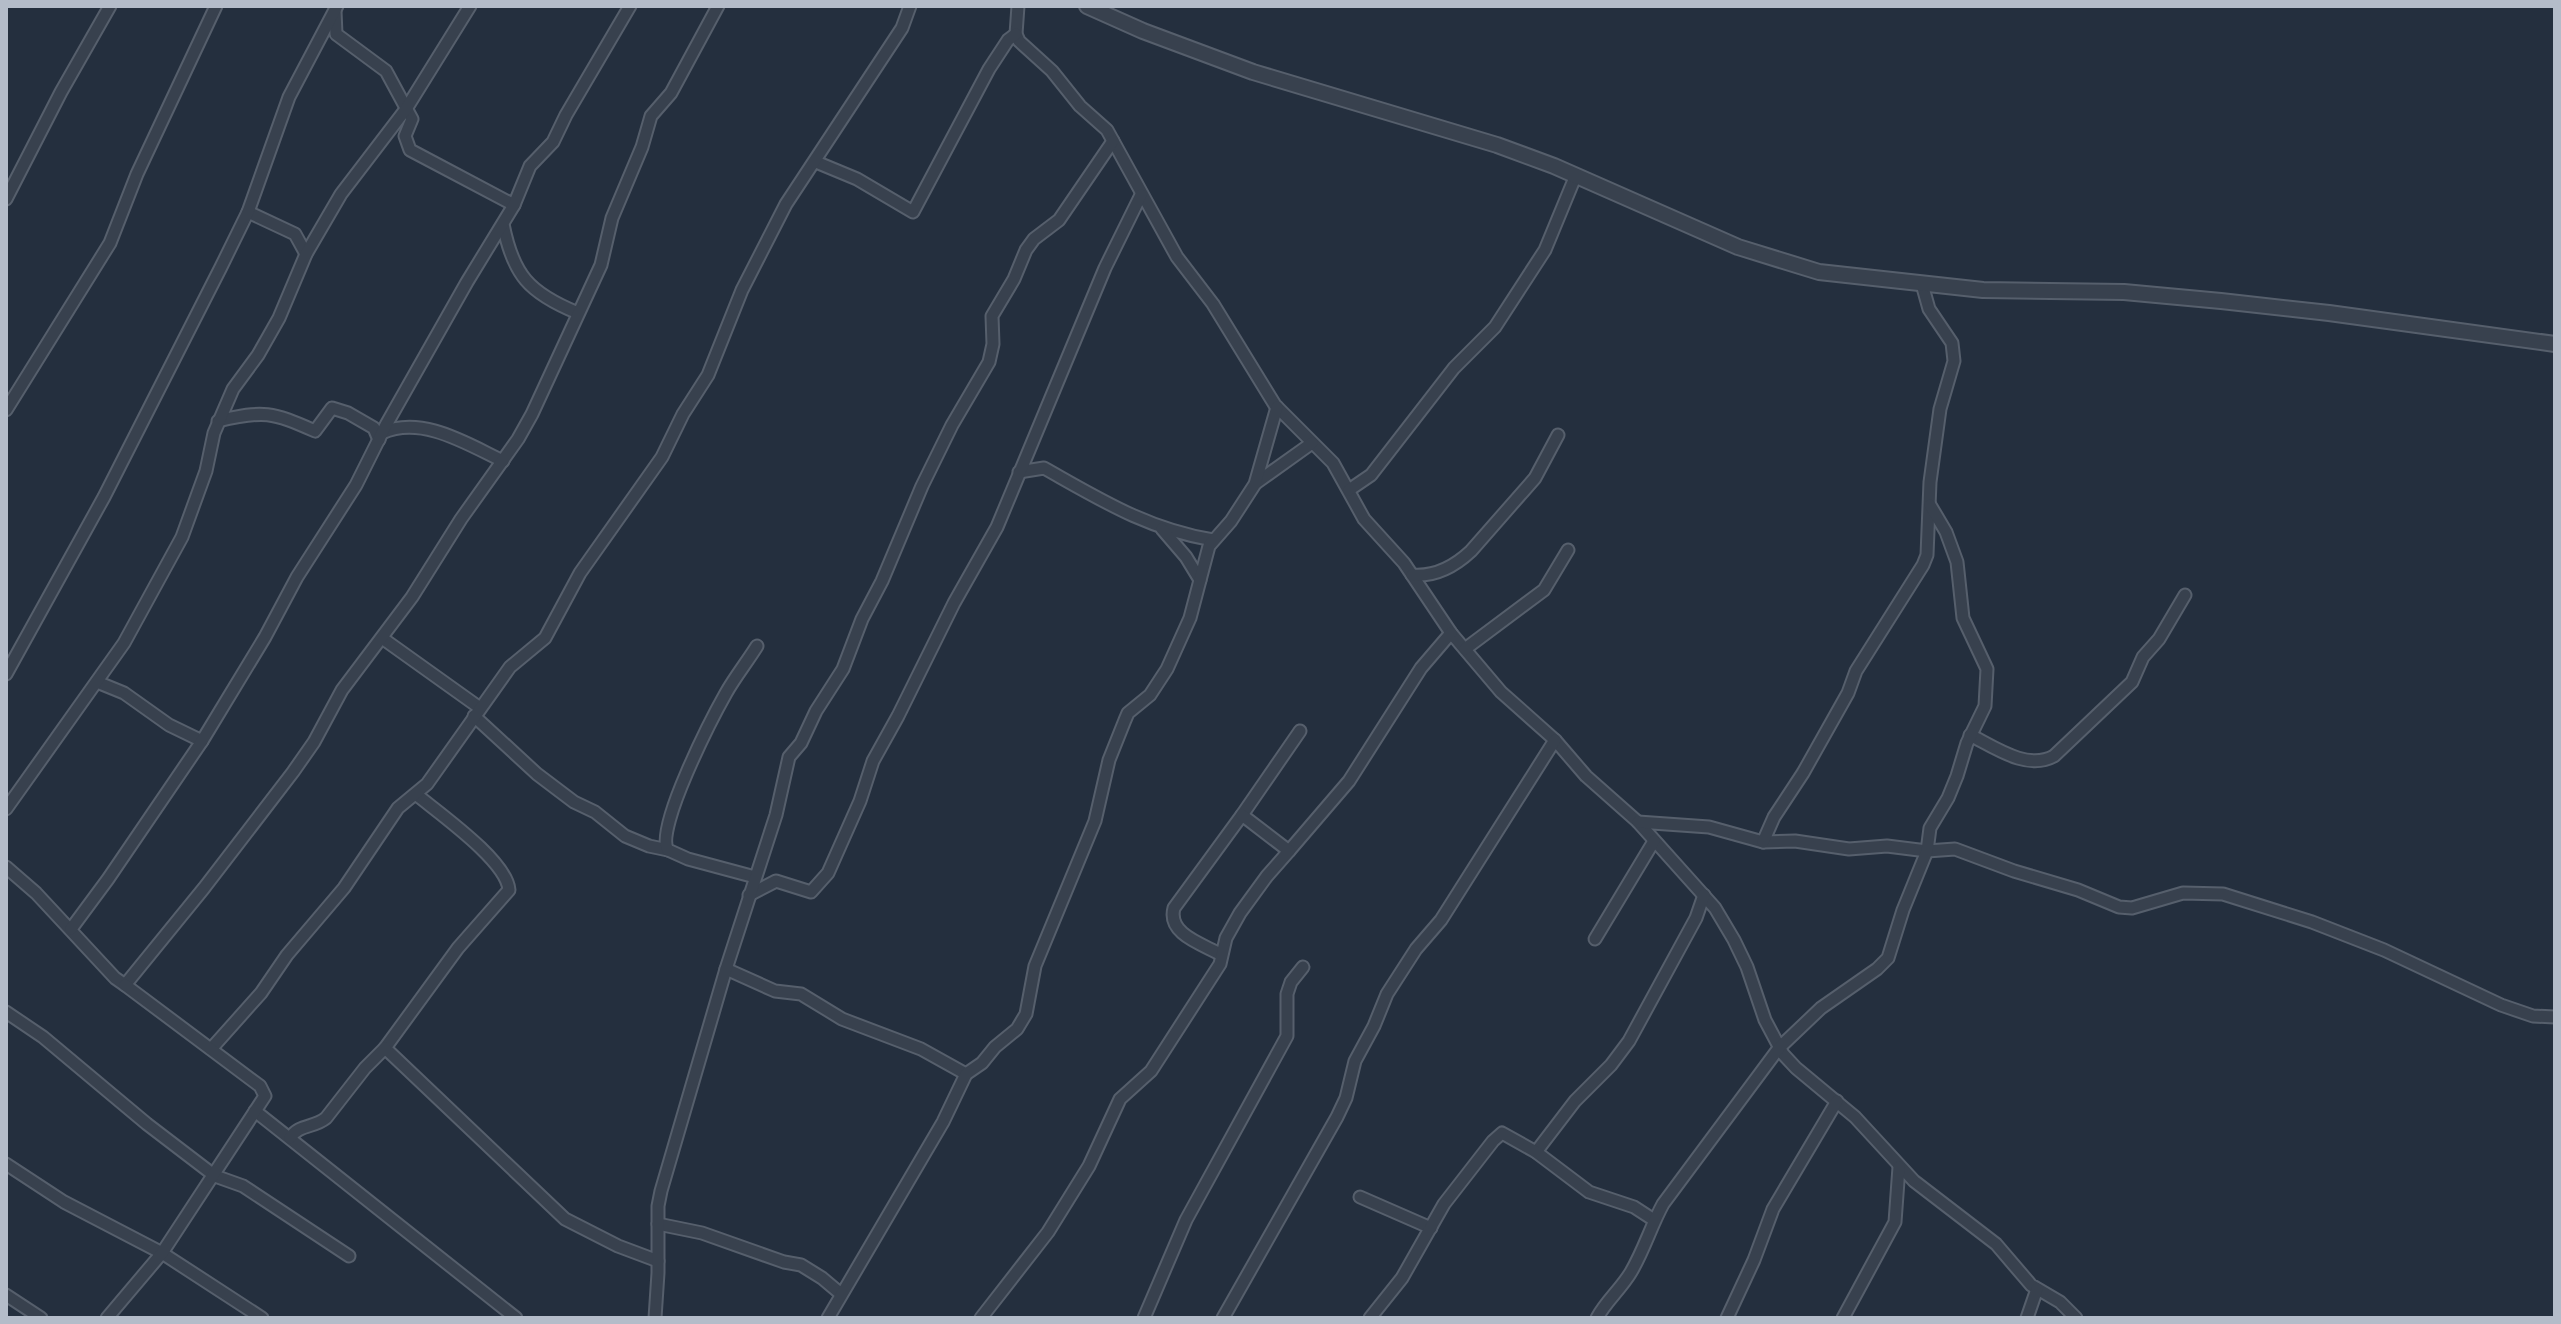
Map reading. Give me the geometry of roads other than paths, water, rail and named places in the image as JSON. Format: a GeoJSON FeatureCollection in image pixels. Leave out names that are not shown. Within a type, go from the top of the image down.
{"type":"FeatureCollection","features":[{"type":"Feature","properties":{"kind":"street"},"geometry":{"type":"LineString","coordinates":[[6,199],[110,6]]}},
{"type":"Feature","properties":{"kind":"street"},"geometry":{"type":"LineString","coordinates":[[6,410],[110,243],[137,174],[216,6]]}},
{"type":"Feature","properties":{"kind":"street"},"geometry":{"type":"LineString","coordinates":[[6,809],[124,643],[182,537],[206,471],[218,421],[233,389],[258,355],[279,318],[306,254],[341,194],[416,95],[470,6]]}},
{"type":"Feature","properties":{"kind":"street"},"geometry":{"type":"LineString","coordinates":[[71,929],[202,741],[265,637],[297,577],[356,485],[380,432],[514,205],[530,166],[559,133],[566,115],[630,6]]}},
{"type":"Feature","properties":{"kind":"street"},"geometry":{"type":"LineString","coordinates":[[125,985],[293,772],[314,742],[342,690],[382,638],[532,414],[601,265],[612,218],[642,147],[651,116],[671,93],[718,6]]}},
{"type":"Feature","properties":{"kind":"street"},"geometry":{"type":"LineString","coordinates":[[211,1049],[261,993],[287,955],[344,888],[398,808],[417,795],[449,755],[518,658],[545,638],[580,573],[662,457],[688,405],[708,375],[742,290],[786,204],[902,28],[910,6]]}},
{"type":"Feature","properties":{"kind":"street"},"geometry":{"type":"LineString","coordinates":[[1018,6],[1016,34],[1019,41],[1052,71],[1080,106],[1101,122],[1177,257],[1213,304],[1277,407],[1333,463],[1364,519],[1412,575],[1451,633],[1501,692],[1555,740],[1586,776],[1638,822],[1704,895],[1734,940],[1779,1048],[1796,1068],[1837,1101],[1899,1167],[1996,1244],[2037,1289],[2060,1302],[2076,1318]]}},
{"type":"Feature","properties":{"kind":"street"},"geometry":{"type":"LineString","coordinates":[[1087,6],[1206,55],[1497,145],[1576,175],[1738,247],[1819,272],[1983,290],[2124,292],[2221,301],[2555,344]]}},
{"type":"Feature","properties":{"kind":"street"},"geometry":{"type":"LineString","coordinates":[[336,8],[336,34],[386,71],[401,96],[412,119],[405,136],[413,154],[514,205]]}},
{"type":"Feature","properties":{"kind":"street"},"geometry":{"type":"LineString","coordinates":[[6,674],[104,497],[248,212],[289,97],[336,8]]}},
{"type":"Feature","properties":{"kind":"street"},"geometry":{"type":"LineString","coordinates":[[816,162],[857,179],[913,212],[989,69],[1008,40],[1016,34]]}},
{"type":"Feature","properties":{"kind":"street"},"geometry":{"type":"LineString","coordinates":[[401,96],[416,95]]}},
{"type":"Feature","properties":{"kind":"street"},"geometry":{"type":"LineString","coordinates":[[655,1318],[661,1191],[726,969],[776,815],[789,757],[801,743],[816,711],[843,669],[922,486],[952,425],[989,362],[993,344],[992,316],[1014,279],[1026,250],[1034,239],[1059,220],[1113,141]]}},
{"type":"Feature","properties":{"kind":"street"},"geometry":{"type":"LineString","coordinates":[[1349,490],[1371,475],[1454,368],[1495,327],[1545,250],[1576,175]]}},
{"type":"Feature","properties":{"kind":"street"},"geometry":{"type":"LineString","coordinates":[[749,895],[776,881],[806,892],[811,892],[823,882],[860,801],[873,761],[905,704],[954,603],[997,527],[1105,268],[1141,195]]}},
{"type":"Feature","properties":{"kind":"street"},"geometry":{"type":"LineString","coordinates":[[248,212],[295,234],[306,254]]}},
{"type":"Feature","properties":{"kind":"street"},"geometry":{"type":"LineString","coordinates":[[503,224],[512,261],[523,279],[547,298],[578,313]]}},
{"type":"Feature","properties":{"kind":"street"},"geometry":{"type":"LineString","coordinates":[[295,234],[320,229]]}},
{"type":"Feature","properties":{"kind":"street"},"geometry":{"type":"LineString","coordinates":[[1763,842],[1774,817],[1848,693],[1856,671],[1923,565],[1929,542],[1930,482],[1940,409],[1954,361],[1952,343],[1929,309],[1922,284]]}},
{"type":"Feature","properties":{"kind":"street"},"geometry":{"type":"LineString","coordinates":[[828,1318],[943,1122],[966,1074],[1017,1029],[1026,1014],[1047,933],[1063,905],[1069,881],[1095,821],[1109,760],[1125,720],[1128,713],[1150,695],[1167,669],[1190,618],[1213,540],[1231,521],[1255,484],[1277,407]]}},
{"type":"Feature","properties":{"kind":"street"},"geometry":{"type":"LineString","coordinates":[[218,421],[253,412],[282,417],[315,431],[332,408],[348,413],[380,432],[419,428],[445,434],[503,461]]}},
{"type":"Feature","properties":{"kind":"street"},"geometry":{"type":"LineString","coordinates":[[1412,575],[1428,576],[1460,561],[1535,478],[1558,435]]}},
{"type":"Feature","properties":{"kind":"street"},"geometry":{"type":"LineString","coordinates":[[1255,484],[1312,443]]}},
{"type":"Feature","properties":{"kind":"street"},"geometry":{"type":"LineString","coordinates":[[1019,472],[1044,468],[1115,508],[1161,528],[1213,540]]}},
{"type":"Feature","properties":{"kind":"street"},"geometry":{"type":"LineString","coordinates":[[1597,1318],[1639,1258],[1663,1204],[1779,1048],[1821,1008],[1888,958],[1927,851],[1930,828],[1957,776],[1970,735],[1985,706],[1987,669],[1963,618],[1957,562],[1946,532],[1930,505]]}},
{"type":"Feature","properties":{"kind":"street"},"geometry":{"type":"LineString","coordinates":[[1161,528],[1186,557],[1200,580]]}},
{"type":"Feature","properties":{"kind":"street"},"geometry":{"type":"LineString","coordinates":[[1465,649],[1544,590],[1568,550]]}},
{"type":"Feature","properties":{"kind":"street"},"geometry":{"type":"LineString","coordinates":[[1422,589],[1428,576]]}},
{"type":"Feature","properties":{"kind":"street"},"geometry":{"type":"LineString","coordinates":[[1970,735],[2019,759],[2041,761],[2054,756],[2132,682],[2143,657],[2159,639],[2185,595]]}},
{"type":"Feature","properties":{"kind":"street"},"geometry":{"type":"LineString","coordinates":[[981,1318],[1048,1232],[1089,1166],[1120,1099],[1151,1071],[1220,964],[1226,938],[1240,913],[1349,781],[1421,668],[1451,633]]}},
{"type":"Feature","properties":{"kind":"street"},"geometry":{"type":"LineString","coordinates":[[382,638],[477,712],[555,788],[595,812],[625,836],[653,846],[666,844],[688,859],[755,877]]}},
{"type":"Feature","properties":{"kind":"street"},"geometry":{"type":"LineString","coordinates":[[666,844],[681,787],[701,741],[728,689],[757,646]]}},
{"type":"Feature","properties":{"kind":"street"},"geometry":{"type":"LineString","coordinates":[[97,682],[124,693],[169,725],[202,741]]}},
{"type":"Feature","properties":{"kind":"street"},"geometry":{"type":"LineString","coordinates":[[1220,954],[1181,932],[1172,913],[1185,889],[1242,815],[1300,731]]}},
{"type":"Feature","properties":{"kind":"street"},"geometry":{"type":"LineString","coordinates":[[1223,1318],[1337,1117],[1346,1098],[1350,1071],[1387,994],[1416,949],[1441,920],[1555,740]]}},
{"type":"Feature","properties":{"kind":"street"},"geometry":{"type":"LineString","coordinates":[[290,1138],[303,1126],[320,1123],[326,1118],[365,1068],[385,1048],[458,948],[509,890],[508,882],[482,848],[417,795]]}},
{"type":"Feature","properties":{"kind":"street"},"geometry":{"type":"LineString","coordinates":[[1242,815],[1289,851]]}},
{"type":"Feature","properties":{"kind":"street"},"geometry":{"type":"LineString","coordinates":[[1638,822],[1709,827],[1763,842],[1795,841],[1849,849],[1887,846],[1927,851],[1955,849],[2119,907],[2132,908],[2183,893],[2223,894],[2312,922],[2384,950],[2501,1005],[2533,1016],[2555,1017]]}},
{"type":"Feature","properties":{"kind":"street"},"geometry":{"type":"LineString","coordinates":[[1595,939],[1654,841]]}},
{"type":"Feature","properties":{"kind":"street"},"geometry":{"type":"LineString","coordinates":[[6,867],[36,893],[115,978],[263,1089],[265,1096],[162,1253],[107,1318]]}},
{"type":"Feature","properties":{"kind":"street"},"geometry":{"type":"LineString","coordinates":[[1536,1152],[1575,1101],[1611,1065],[1629,1041],[1696,918],[1704,895]]}},
{"type":"Feature","properties":{"kind":"street"},"geometry":{"type":"LineString","coordinates":[[1144,1318],[1186,1220],[1287,1036],[1287,994],[1291,982],[1303,967]]}},
{"type":"Feature","properties":{"kind":"street"},"geometry":{"type":"LineString","coordinates":[[726,969],[775,991],[801,994],[842,1019],[921,1049],[966,1074]]}},
{"type":"Feature","properties":{"kind":"street"},"geometry":{"type":"LineString","coordinates":[[6,1012],[43,1037],[215,1176],[243,1186],[349,1256]]}},
{"type":"Feature","properties":{"kind":"street"},"geometry":{"type":"LineString","coordinates":[[385,1048],[565,1219],[618,1246],[658,1261]]}},
{"type":"Feature","properties":{"kind":"street"},"geometry":{"type":"LineString","coordinates":[[1727,1318],[1745,1282],[1773,1209],[1837,1101]]}},
{"type":"Feature","properties":{"kind":"street"},"geometry":{"type":"LineString","coordinates":[[255,1111],[516,1318]]}},
{"type":"Feature","properties":{"kind":"street"},"geometry":{"type":"LineString","coordinates":[[1370,1318],[1402,1278],[1461,1181],[1502,1133],[1536,1152],[1589,1192],[1634,1207],[1654,1220]]}},
{"type":"Feature","properties":{"kind":"street"},"geometry":{"type":"LineString","coordinates":[[6,1164],[64,1202],[162,1253],[262,1318]]}},
{"type":"Feature","properties":{"kind":"street"},"geometry":{"type":"LineString","coordinates":[[1843,1318],[1895,1222],[1899,1167]]}},
{"type":"Feature","properties":{"kind":"street"},"geometry":{"type":"LineString","coordinates":[[1360,1197],[1431,1228]]}},
{"type":"Feature","properties":{"kind":"street"},"geometry":{"type":"LineString","coordinates":[[658,1224],[702,1233],[801,1265],[841,1294]]}},
{"type":"Feature","properties":{"kind":"street"},"geometry":{"type":"LineString","coordinates":[[2027,1318],[2037,1289]]}},
{"type":"Feature","properties":{"kind":"street"},"geometry":{"type":"LineString","coordinates":[[6,1295],[41,1318]]}}]}
